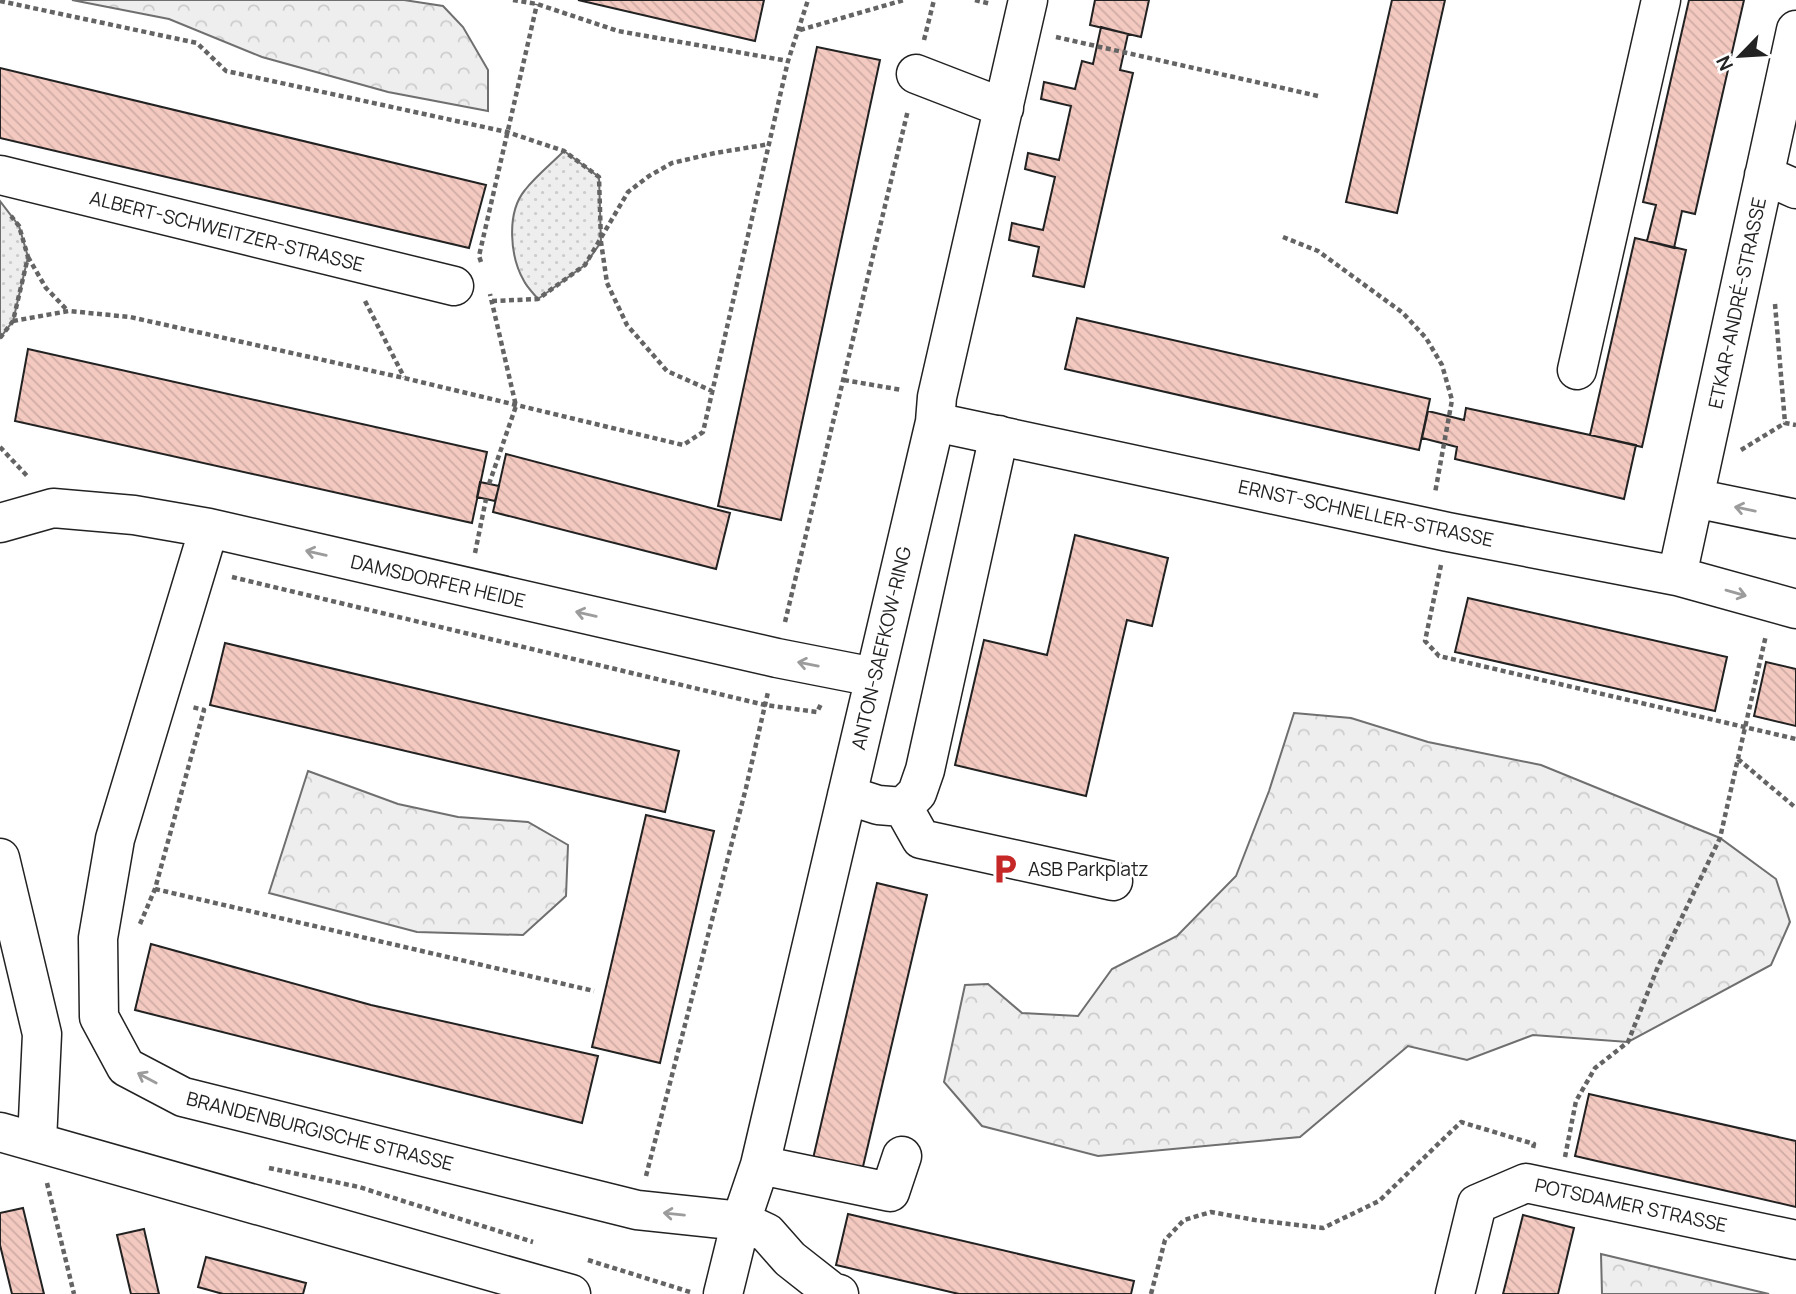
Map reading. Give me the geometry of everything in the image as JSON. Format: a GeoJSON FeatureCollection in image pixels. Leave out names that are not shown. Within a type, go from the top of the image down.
{"type":"FeatureCollection","features":[{"type":"Feature","properties":{"kind":"street"},"geometry":{"type":"LineString","coordinates":[[1577,370],[1661,0]]}},
{"type":"Feature","properties":{"kind":"street","name":"ANTON-SAEFKOW-RING"},"geometry":{"type":"LineString","coordinates":[[723,1294],[741,1221],[760,1165],[1025,15]]}},
{"type":"Feature","properties":{"kind":"street","name":"ETKAR-ANDRÉ-STRASSE"},"geometry":{"type":"LineString","coordinates":[[1677,576],[1694,498],[1780,182],[1796,30]]}},
{"type":"Feature","properties":{"kind":"street"},"geometry":{"type":"LineString","coordinates":[[916,74],[1004,108]]}},
{"type":"Feature","properties":{"kind":"street","name":"ALBERT-SCHWEITZER-STRASSE"},"geometry":{"type":"LineString","coordinates":[[3,192],[354,263],[475,281]]}},
{"type":"Feature","properties":{"kind":"street","name":"ERNST-SCHNELLER-STRASSE"},"geometry":{"type":"LineString","coordinates":[[936,410],[999,435],[1439,529],[1677,576],[1785,607]]}},
{"type":"Feature","properties":{"kind":"street"},"geometry":{"type":"LineString","coordinates":[[847,795],[878,805],[903,807],[917,793],[925,770],[999,435]]}},
{"type":"Feature","properties":{"kind":"street"},"geometry":{"type":"LineString","coordinates":[[1694,498],[1796,519]]}},
{"type":"Feature","properties":{"kind":"street","name":"DAMSDORFER HEIDE"},"geometry":{"type":"LineString","coordinates":[[0,523],[53,508],[134,515],[209,528],[777,658],[874,677]]}},
{"type":"Feature","properties":{"kind":"street","name":"BRANDENBURGISCHE STRASSE"},"geometry":{"type":"LineString","coordinates":[[209,528],[115,839],[98,937],[99,1017],[126,1067],[183,1097],[637,1210],[741,1221],[767,1233],[790,1259],[832,1292],[839,1294]]}},
{"type":"Feature","properties":{"kind":"street"},"geometry":{"type":"LineString","coordinates":[[903,807],[921,839],[1113,881]]}},
{"type":"Feature","properties":{"kind":"street"},"geometry":{"type":"LineString","coordinates":[[0,858],[42,1034],[37,1141]]}},
{"type":"Feature","properties":{"kind":"street"},"geometry":{"type":"LineString","coordinates":[[0,1132],[571,1294]]}},
{"type":"Feature","properties":{"kind":"street"},"geometry":{"type":"LineString","coordinates":[[760,1165],[890,1192],[902,1156]]}},
{"type":"Feature","properties":{"kind":"street","name":"POTSDAMER STRASSE"},"geometry":{"type":"LineString","coordinates":[[1455,1294],[1477,1204],[1542,1186],[1796,1240]]}},
{"type":"Feature","properties":{"kind":"path"},"geometry":{"type":"LineString","coordinates":[[513,0],[537,4],[618,31],[788,61]]}},
{"type":"Feature","properties":{"kind":"path"},"geometry":{"type":"LineString","coordinates":[[13,321],[69,311],[130,317],[404,378],[683,445],[703,432],[788,61],[808,0]]}},
{"type":"Feature","properties":{"kind":"path"},"geometry":{"type":"LineString","coordinates":[[799,30],[904,0]]}},
{"type":"Feature","properties":{"kind":"path"},"geometry":{"type":"LineString","coordinates":[[637,1210],[743,801],[933,0]]}},
{"type":"Feature","properties":{"kind":"path"},"geometry":{"type":"LineString","coordinates":[[0,1],[197,43],[226,71],[507,132],[564,151],[600,177],[601,242],[607,283],[626,326],[667,371],[712,391]]}},
{"type":"Feature","properties":{"kind":"path"},"geometry":{"type":"LineString","coordinates":[[489,484],[516,406],[492,301],[475,281],[537,4]]}},
{"type":"Feature","properties":{"kind":"path"},"geometry":{"type":"LineString","coordinates":[[1025,15],[1318,96]]}},
{"type":"Feature","properties":{"kind":"path"},"geometry":{"type":"LineString","coordinates":[[492,301],[538,299],[585,265],[601,242],[628,192],[672,163],[770,144]]}},
{"type":"Feature","properties":{"kind":"path"},"geometry":{"type":"LineString","coordinates":[[3,192],[19,226],[28,257],[46,288],[69,311]]}},
{"type":"Feature","properties":{"kind":"path"},"geometry":{"type":"LineString","coordinates":[[1283,237],[1318,251],[1403,313],[1426,338],[1442,365],[1452,400],[1425,642],[1439,656],[1796,739]]}},
{"type":"Feature","properties":{"kind":"path"},"geometry":{"type":"LineString","coordinates":[[0,338],[13,321],[28,257]]}},
{"type":"Feature","properties":{"kind":"path"},"geometry":{"type":"LineString","coordinates":[[354,263],[363,297],[404,378]]}},
{"type":"Feature","properties":{"kind":"path"},"geometry":{"type":"LineString","coordinates":[[475,281],[492,301]]}},
{"type":"Feature","properties":{"kind":"path"},"geometry":{"type":"LineString","coordinates":[[1775,298],[1785,423],[1796,425]]}},
{"type":"Feature","properties":{"kind":"path"},"geometry":{"type":"LineString","coordinates":[[844,380],[936,410]]}},
{"type":"Feature","properties":{"kind":"path"},"geometry":{"type":"LineString","coordinates":[[467,587],[486,499]]}},
{"type":"Feature","properties":{"kind":"path"},"geometry":{"type":"LineString","coordinates":[[197,569],[765,705],[817,712],[837,670]]}},
{"type":"Feature","properties":{"kind":"path"},"geometry":{"type":"LineString","coordinates":[[1542,1186],[1576,1101],[1595,1068],[1628,1042],[1657,969],[1720,838],[1745,727],[1785,607]]}},
{"type":"Feature","properties":{"kind":"path"},"geometry":{"type":"LineString","coordinates":[[138,927],[155,889],[204,710],[186,705]]}},
{"type":"Feature","properties":{"kind":"path"},"geometry":{"type":"LineString","coordinates":[[1738,759],[1796,808]]}},
{"type":"Feature","properties":{"kind":"path"},"geometry":{"type":"LineString","coordinates":[[155,889],[594,991]]}},
{"type":"Feature","properties":{"kind":"path"},"geometry":{"type":"LineString","coordinates":[[1151,1294],[1164,1240],[1184,1220],[1211,1212],[1323,1228],[1379,1200],[1461,1122],[1534,1144],[1542,1186]]}},
{"type":"Feature","properties":{"kind":"path"},"geometry":{"type":"LineString","coordinates":[[37,1141],[74,1294]]}},
{"type":"Feature","properties":{"kind":"green space"},"geometry":{"type":"Polygon","coordinates":[[[72,0],[404,0],[443,6],[463,27],[488,70],[488,111],[388,92],[262,57],[169,19],[72,0]]]}},
{"type":"Feature","properties":{"kind":"green space"},"geometry":{"type":"Polygon","coordinates":[[[564,151],[599,177],[601,242],[585,265],[538,299],[527,286],[516,260],[512,235],[515,211],[525,190],[564,151]]]}},
{"type":"Feature","properties":{"kind":"green space"},"geometry":{"type":"Polygon","coordinates":[[[0,201],[19,226],[28,257],[13,321],[0,338],[0,201]]]}},
{"type":"Feature","properties":{"kind":"green space"},"geometry":{"type":"Polygon","coordinates":[[[1294,713],[1351,718],[1428,742],[1541,765],[1720,838],[1776,879],[1790,922],[1771,965],[1628,1042],[1533,1035],[1467,1060],[1408,1046],[1300,1137],[1098,1156],[982,1126],[944,1082],[965,985],[988,984],[1022,1013],[1078,1016],[1112,969],[1177,936],[1236,876],[1269,791],[1294,713]]]}},
{"type":"Feature","properties":{"kind":"green space"},"geometry":{"type":"Polygon","coordinates":[[[308,771],[398,804],[458,817],[528,822],[568,845],[566,896],[523,935],[417,932],[269,893],[308,771]]]}},
{"type":"Feature","properties":{"kind":"green space"},"geometry":{"type":"Polygon","coordinates":[[[1601,1254],[1769,1294],[1602,1294],[1601,1254]]]}},
{"type":"Feature","properties":{"kind":"building"},"geometry":{"type":"Polygon","coordinates":[[[578,0],[764,0],[755,41],[578,0]]]}},
{"type":"Feature","properties":{"kind":"building"},"geometry":{"type":"Polygon","coordinates":[[[1095,0],[1149,0],[1141,37],[1090,25],[1095,0]]]}},
{"type":"Feature","properties":{"kind":"building"},"geometry":{"type":"Polygon","coordinates":[[[1392,0],[1445,0],[1397,213],[1346,202],[1392,0]]]}},
{"type":"Feature","properties":{"kind":"building"},"geometry":{"type":"Polygon","coordinates":[[[1689,0],[1744,0],[1695,214],[1682,211],[1674,248],[1647,241],[1656,205],[1643,202],[1689,0]]]}},
{"type":"Feature","properties":{"kind":"building"},"geometry":{"type":"Polygon","coordinates":[[[1101,27],[1128,34],[1120,70],[1133,73],[1084,287],[1033,276],[1039,247],[1009,240],[1012,223],[1043,230],[1055,177],[1025,169],[1028,153],[1059,160],[1071,106],[1041,99],[1044,82],[1075,89],[1082,61],[1093,64],[1101,27]]]}},
{"type":"Feature","properties":{"kind":"building"},"geometry":{"type":"Polygon","coordinates":[[[817,47],[880,60],[781,520],[718,506],[817,47]]]}},
{"type":"Feature","properties":{"kind":"building"},"geometry":{"type":"Polygon","coordinates":[[[0,68],[486,185],[469,248],[0,138],[0,68]]]}},
{"type":"Feature","properties":{"kind":"building"},"geometry":{"type":"Polygon","coordinates":[[[1635,238],[1686,250],[1642,447],[1590,435],[1635,238]]]}},
{"type":"Feature","properties":{"kind":"building"},"geometry":{"type":"Polygon","coordinates":[[[1077,318],[1430,399],[1419,450],[1065,369],[1077,318]]]}},
{"type":"Feature","properties":{"kind":"building"},"geometry":{"type":"Polygon","coordinates":[[[28,349],[487,452],[472,523],[15,421],[28,349]]]}},
{"type":"Feature","properties":{"kind":"building"},"geometry":{"type":"Polygon","coordinates":[[[1466,408],[1636,445],[1624,499],[1455,459],[1457,447],[1422,438],[1428,411],[1464,420],[1466,408]]]}},
{"type":"Feature","properties":{"kind":"building"},"geometry":{"type":"Polygon","coordinates":[[[506,454],[730,513],[716,569],[493,512],[506,454]]]}},
{"type":"Feature","properties":{"kind":"building"},"geometry":{"type":"Polygon","coordinates":[[[480,482],[499,486],[495,501],[477,497],[480,482]]]}},
{"type":"Feature","properties":{"kind":"building"},"geometry":{"type":"Polygon","coordinates":[[[1075,535],[1168,558],[1152,626],[1127,620],[1086,796],[955,765],[984,640],[1047,655],[1075,535]]]}},
{"type":"Feature","properties":{"kind":"building"},"geometry":{"type":"Polygon","coordinates":[[[1468,598],[1727,657],[1715,711],[1455,652],[1468,598]]]}},
{"type":"Feature","properties":{"kind":"building"},"geometry":{"type":"Polygon","coordinates":[[[225,643],[679,751],[665,812],[210,705],[225,643]]]}},
{"type":"Feature","properties":{"kind":"building"},"geometry":{"type":"Polygon","coordinates":[[[1766,662],[1796,669],[1796,726],[1754,716],[1766,662]]]}},
{"type":"Feature","properties":{"kind":"building"},"geometry":{"type":"Polygon","coordinates":[[[646,815],[714,831],[660,1063],[592,1047],[646,815]]]}},
{"type":"Feature","properties":{"kind":"building"},"geometry":{"type":"Polygon","coordinates":[[[877,883],[927,895],[861,1175],[812,1163],[877,883]]]}},
{"type":"Feature","properties":{"kind":"building"},"geometry":{"type":"Polygon","coordinates":[[[151,944],[371,1005],[598,1056],[582,1123],[135,1010],[151,944]]]}},
{"type":"Feature","properties":{"kind":"building"},"geometry":{"type":"Polygon","coordinates":[[[1589,1094],[1796,1141],[1796,1207],[1575,1156],[1589,1094]]]}},
{"type":"Feature","properties":{"kind":"building"},"geometry":{"type":"Polygon","coordinates":[[[23,1208],[44,1294],[12,1294],[0,1245],[0,1213],[23,1208]]]}},
{"type":"Feature","properties":{"kind":"building"},"geometry":{"type":"Polygon","coordinates":[[[848,1214],[1134,1281],[1131,1294],[959,1294],[836,1265],[848,1214]]]}},
{"type":"Feature","properties":{"kind":"building"},"geometry":{"type":"Polygon","coordinates":[[[1523,1215],[1574,1228],[1558,1294],[1503,1294],[1523,1215]]]}},
{"type":"Feature","properties":{"kind":"building"},"geometry":{"type":"Polygon","coordinates":[[[144,1229],[159,1294],[131,1294],[117,1235],[144,1229]]]}},
{"type":"Feature","properties":{"kind":"building"},"geometry":{"type":"Polygon","coordinates":[[[206,1257],[306,1283],[303,1294],[223,1294],[198,1287],[206,1257]]]}},
{"type":"Feature","properties":{"kind":"place","name":"ASB Parkplatz"},"geometry":{"type":"Point","coordinates":[1005,869]}}]}
